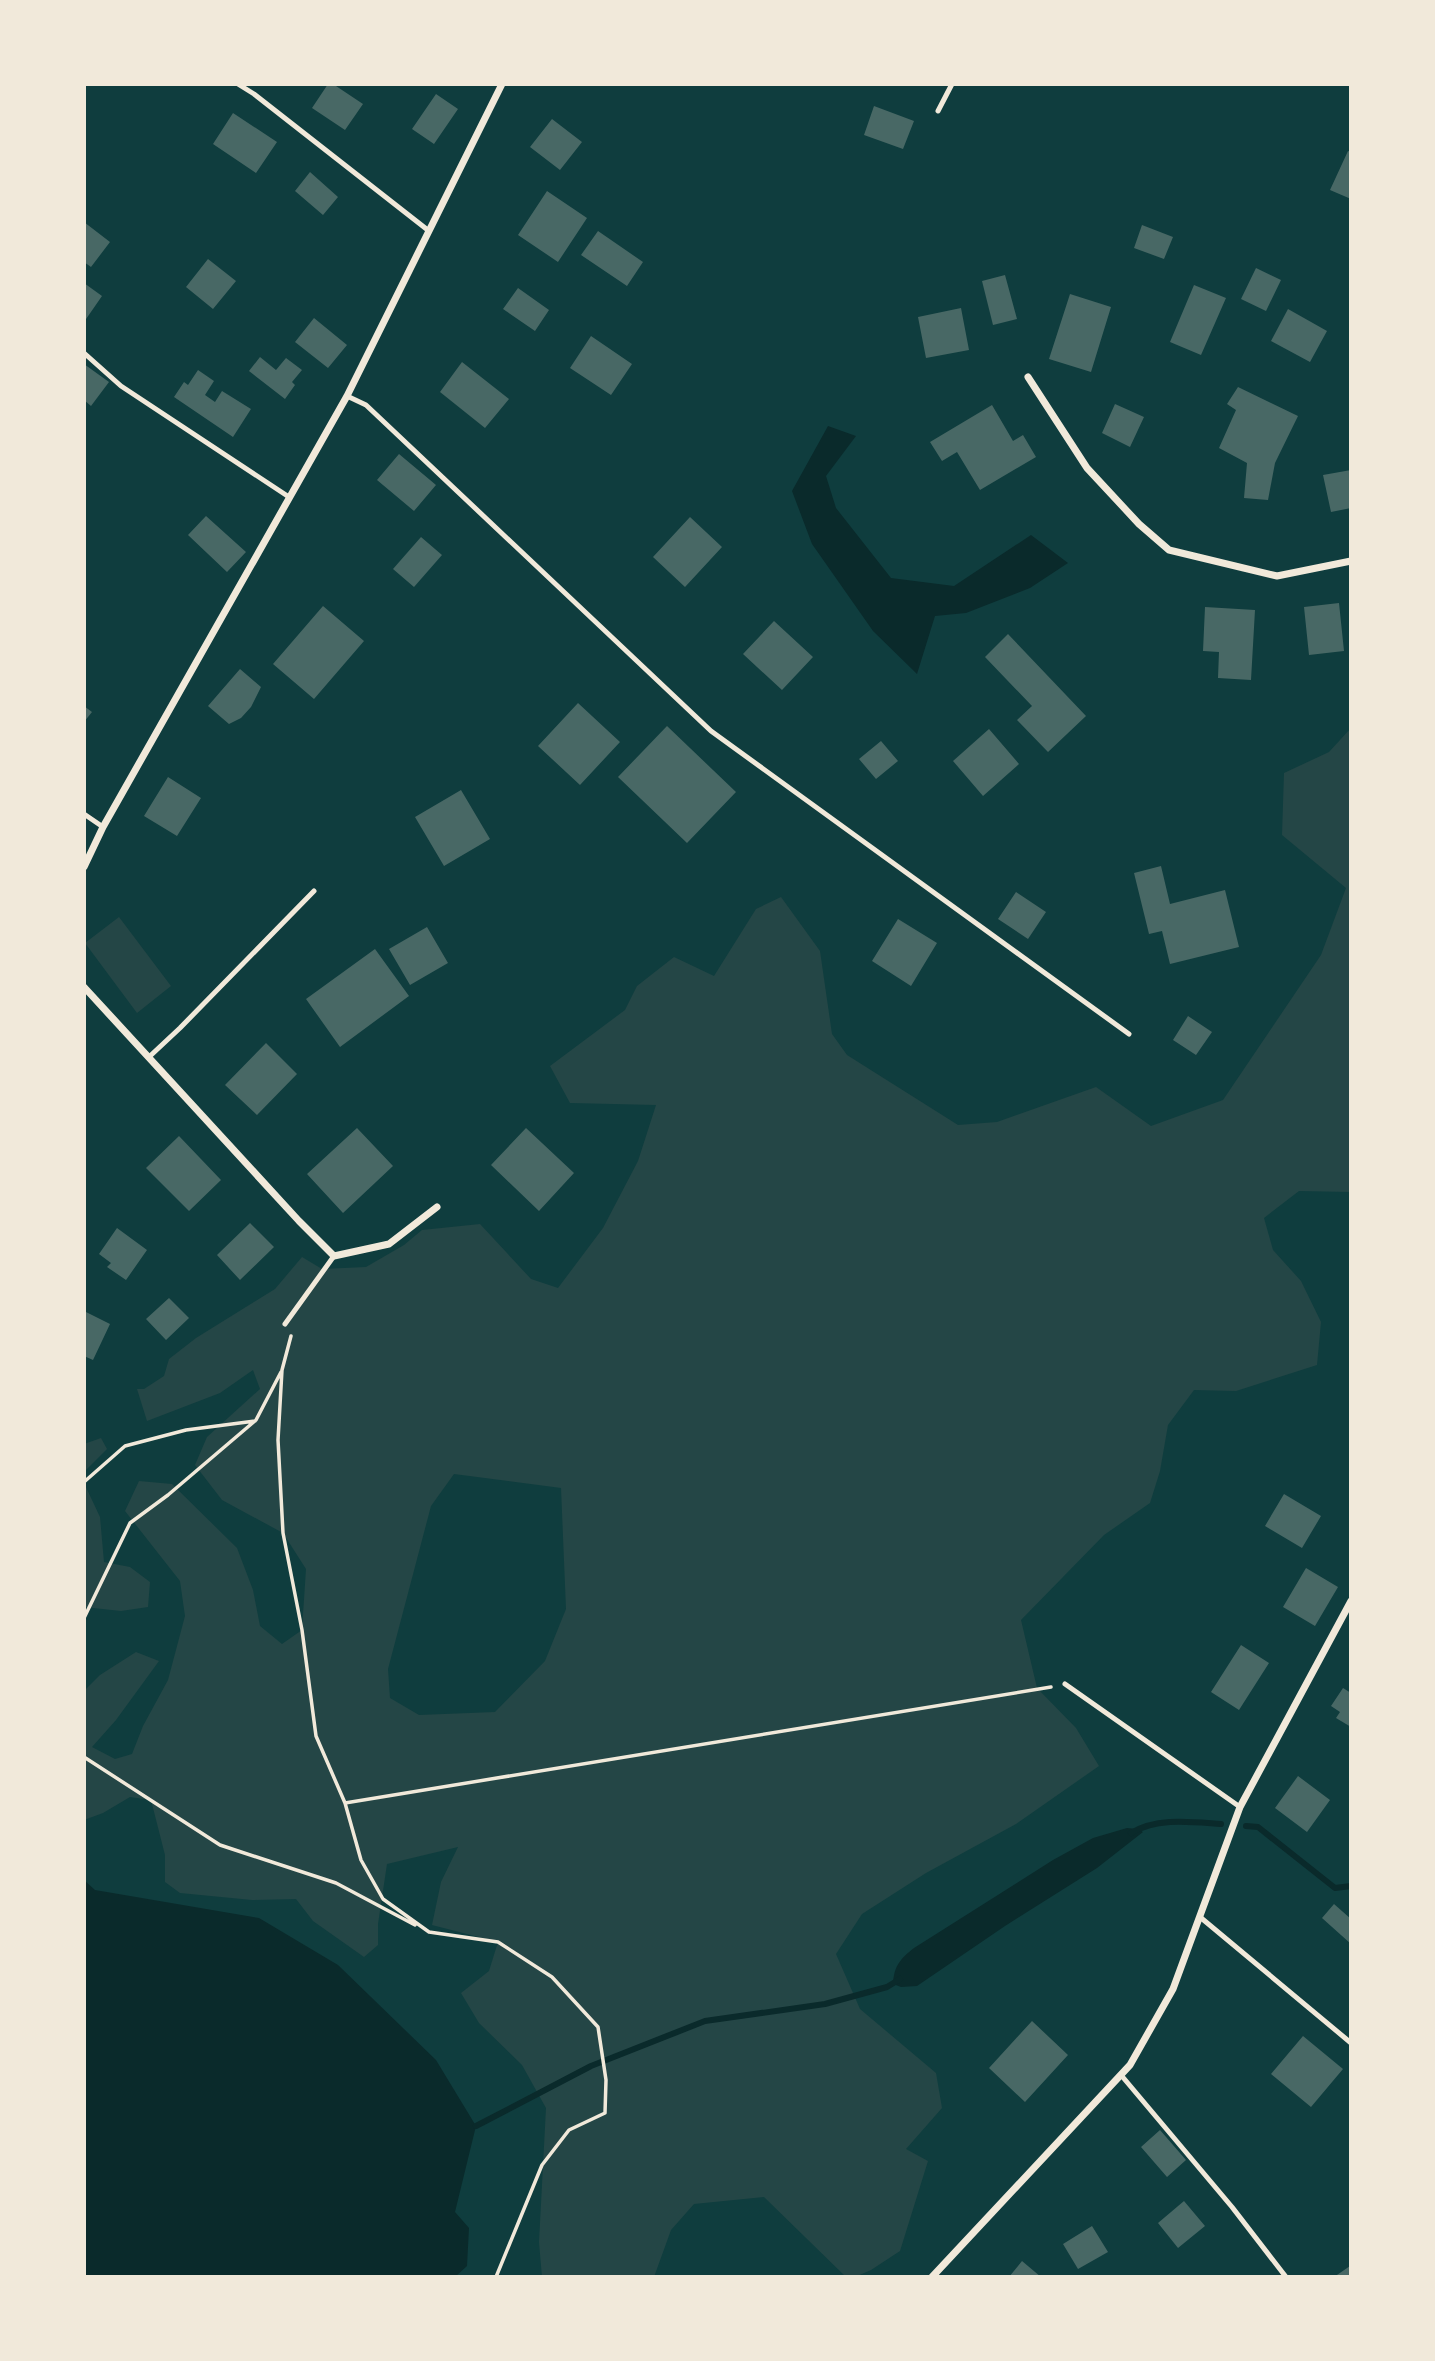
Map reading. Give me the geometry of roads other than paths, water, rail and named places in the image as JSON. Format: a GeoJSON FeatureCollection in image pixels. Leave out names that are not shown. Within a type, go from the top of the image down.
{"type":"FeatureCollection","features":[{"type":"Feature","properties":{"kind":"street"},"geometry":{"type":"LineString","coordinates":[[84,867],[103,827],[347,396],[502,84]]}},
{"type":"Feature","properties":{"kind":"street"},"geometry":{"type":"LineString","coordinates":[[1028,377],[1087,468],[1139,524],[1169,550],[1277,576],[1351,561]]}},
{"type":"Feature","properties":{"kind":"street"},"geometry":{"type":"LineString","coordinates":[[84,987],[299,1222],[334,1256],[389,1244],[437,1206]]}},
{"type":"Feature","properties":{"kind":"street"},"geometry":{"type":"LineString","coordinates":[[932,2277],[1130,2065],[1173,1989],[1240,1807],[1351,1601]]}},
{"type":"Feature","properties":{"kind":"lane"},"geometry":{"type":"LineString","coordinates":[[238,84],[429,231]]}},
{"type":"Feature","properties":{"kind":"lane"},"geometry":{"type":"LineString","coordinates":[[937,111],[952,84]]}},
{"type":"Feature","properties":{"kind":"lane"},"geometry":{"type":"LineString","coordinates":[[84,353],[121,386],[289,497]]}},
{"type":"Feature","properties":{"kind":"lane"},"geometry":{"type":"LineString","coordinates":[[347,396],[366,405],[711,731],[1129,1034]]}},
{"type":"Feature","properties":{"kind":"lane"},"geometry":{"type":"LineString","coordinates":[[84,814],[103,827]]}},
{"type":"Feature","properties":{"kind":"lane"},"geometry":{"type":"LineString","coordinates":[[149,1057],[314,891]]}},
{"type":"Feature","properties":{"kind":"lane"},"geometry":{"type":"LineString","coordinates":[[285,1324],[334,1256]]}},
{"type":"Feature","properties":{"kind":"lane"},"geometry":{"type":"LineString","coordinates":[[1065,1684],[1240,1807]]}},
{"type":"Feature","properties":{"kind":"lane"},"geometry":{"type":"LineString","coordinates":[[1200,1917],[1351,2043]]}},
{"type":"Feature","properties":{"kind":"lane"},"geometry":{"type":"LineString","coordinates":[[1121,2075],[1232,2207],[1286,2277]]}},
{"type":"Feature","properties":{"kind":"waterway"},"geometry":{"type":"LineString","coordinates":[[1131,1833],[1163,1823],[1221,1824]]}},
{"type":"Feature","properties":{"kind":"waterway"},"geometry":{"type":"LineString","coordinates":[[1246,1826],[1258,1827],[1335,1888],[1351,1886]]}},
{"type":"Feature","properties":{"kind":"waterway"},"geometry":{"type":"LineString","coordinates":[[476,2126],[591,2066],[705,2021],[825,2004],[887,1987],[900,1979]]}}]}
